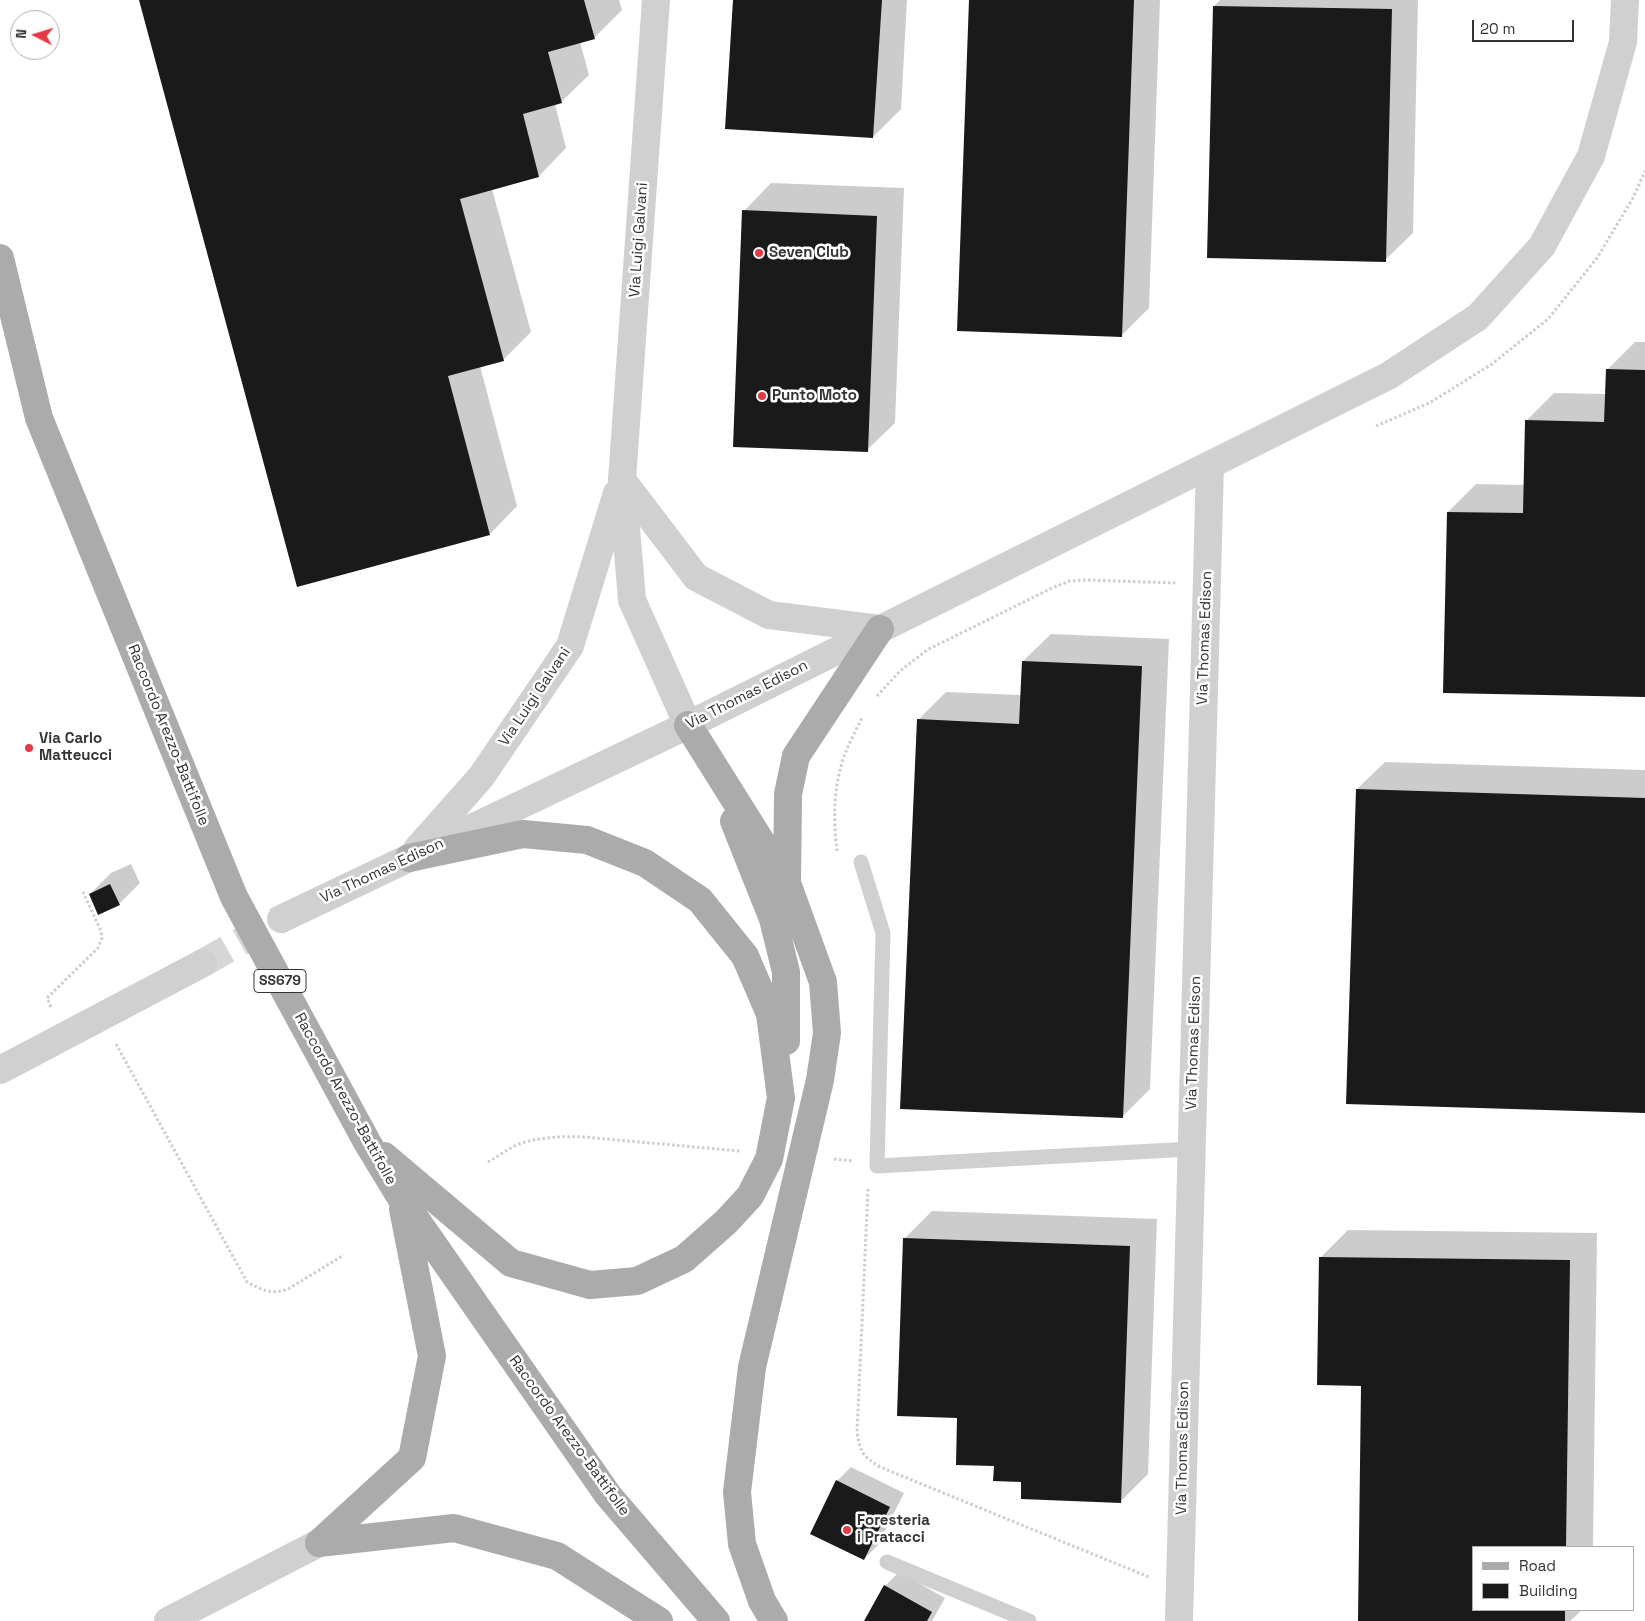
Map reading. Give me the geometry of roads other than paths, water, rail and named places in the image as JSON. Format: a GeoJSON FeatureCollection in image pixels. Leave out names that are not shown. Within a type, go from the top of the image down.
{"type":"FeatureCollection","features":[{"type":"Feature","properties":{"kind":"main road","name":"Raccordo Arezzo-Battifolle"},"geometry":{"type":"LineString","coordinates":[[0,258],[40,418],[234,897],[367,1142],[401,1198],[608,1495],[716,1621]]}},
{"type":"Feature","properties":{"kind":"main road"},"geometry":{"type":"LineString","coordinates":[[787,883],[788,794],[796,756],[880,629]]}},
{"type":"Feature","properties":{"kind":"main road"},"geometry":{"type":"LineString","coordinates":[[688,725],[787,883],[822,982],[827,1033],[820,1080],[752,1367],[736,1492],[742,1544],[762,1601],[774,1621]]}},
{"type":"Feature","properties":{"kind":"main road"},"geometry":{"type":"LineString","coordinates":[[367,1142],[511,1262],[590,1284],[636,1281],[684,1259],[726,1222],[750,1196],[769,1160],[781,1098],[787,1034],[786,972],[773,919],[704,748]]}},
{"type":"Feature","properties":{"kind":"main road"},"geometry":{"type":"LineString","coordinates":[[409,858],[523,834],[587,840],[645,863],[700,900],[745,956],[770,1014],[781,1098]]}},
{"type":"Feature","properties":{"kind":"main road"},"geometry":{"type":"LineString","coordinates":[[319,1543],[412,1458],[432,1356],[401,1198]]}},
{"type":"Feature","properties":{"kind":"main road"},"geometry":{"type":"LineString","coordinates":[[319,1543],[454,1528],[557,1556],[659,1621]]}},
{"type":"Feature","properties":{"kind":"street","name":"Via Luigi Galvani"},"geometry":{"type":"LineString","coordinates":[[656,0],[622,480],[632,600],[688,725]]}},
{"type":"Feature","properties":{"kind":"street","name":"Via Thomas Edison"},"geometry":{"type":"LineString","coordinates":[[281,919],[688,725],[1388,376],[1478,317],[1542,246],[1591,156],[1623,42],[1625,0]]}},
{"type":"Feature","properties":{"kind":"street","name":"Via Thomas Edison"},"geometry":{"type":"LineString","coordinates":[[1179,1621],[1210,464]]}},
{"type":"Feature","properties":{"kind":"street","name":"Via Luigi Galvani"},"geometry":{"type":"LineString","coordinates":[[409,858],[481,777],[570,646],[622,480]]}},
{"type":"Feature","properties":{"kind":"street"},"geometry":{"type":"LineString","coordinates":[[622,480],[696,577],[769,615],[880,629]]}},
{"type":"Feature","properties":{"kind":"street"},"geometry":{"type":"LineString","coordinates":[[0,1070],[203,963]]}},
{"type":"Feature","properties":{"kind":"street"},"geometry":{"type":"LineString","coordinates":[[168,1621],[319,1543]]}},
{"type":"Feature","properties":{"kind":"lane"},"geometry":{"type":"LineString","coordinates":[[861,862],[883,933],[876,1166],[1191,1149]]}},
{"type":"Feature","properties":{"kind":"lane"},"geometry":{"type":"LineString","coordinates":[[887,1562],[1029,1621]]}},
{"type":"Feature","properties":{"kind":"tunnel"},"geometry":{"type":"LineString","coordinates":[[203,963],[281,919]]}},
{"type":"Feature","properties":{"kind":"place","name":"Seven Club"},"geometry":{"type":"Point","coordinates":[759,253]}},
{"type":"Feature","properties":{"kind":"place","name":"Punto Moto"},"geometry":{"type":"Point","coordinates":[762,396]}},
{"type":"Feature","properties":{"kind":"place","name":"Via Carlo Matteucci"},"geometry":{"type":"Point","coordinates":[29,748]}},
{"type":"Feature","properties":{"kind":"place","name":"Foresteria i Pratacci"},"geometry":{"type":"Point","coordinates":[847,1530]}}]}
